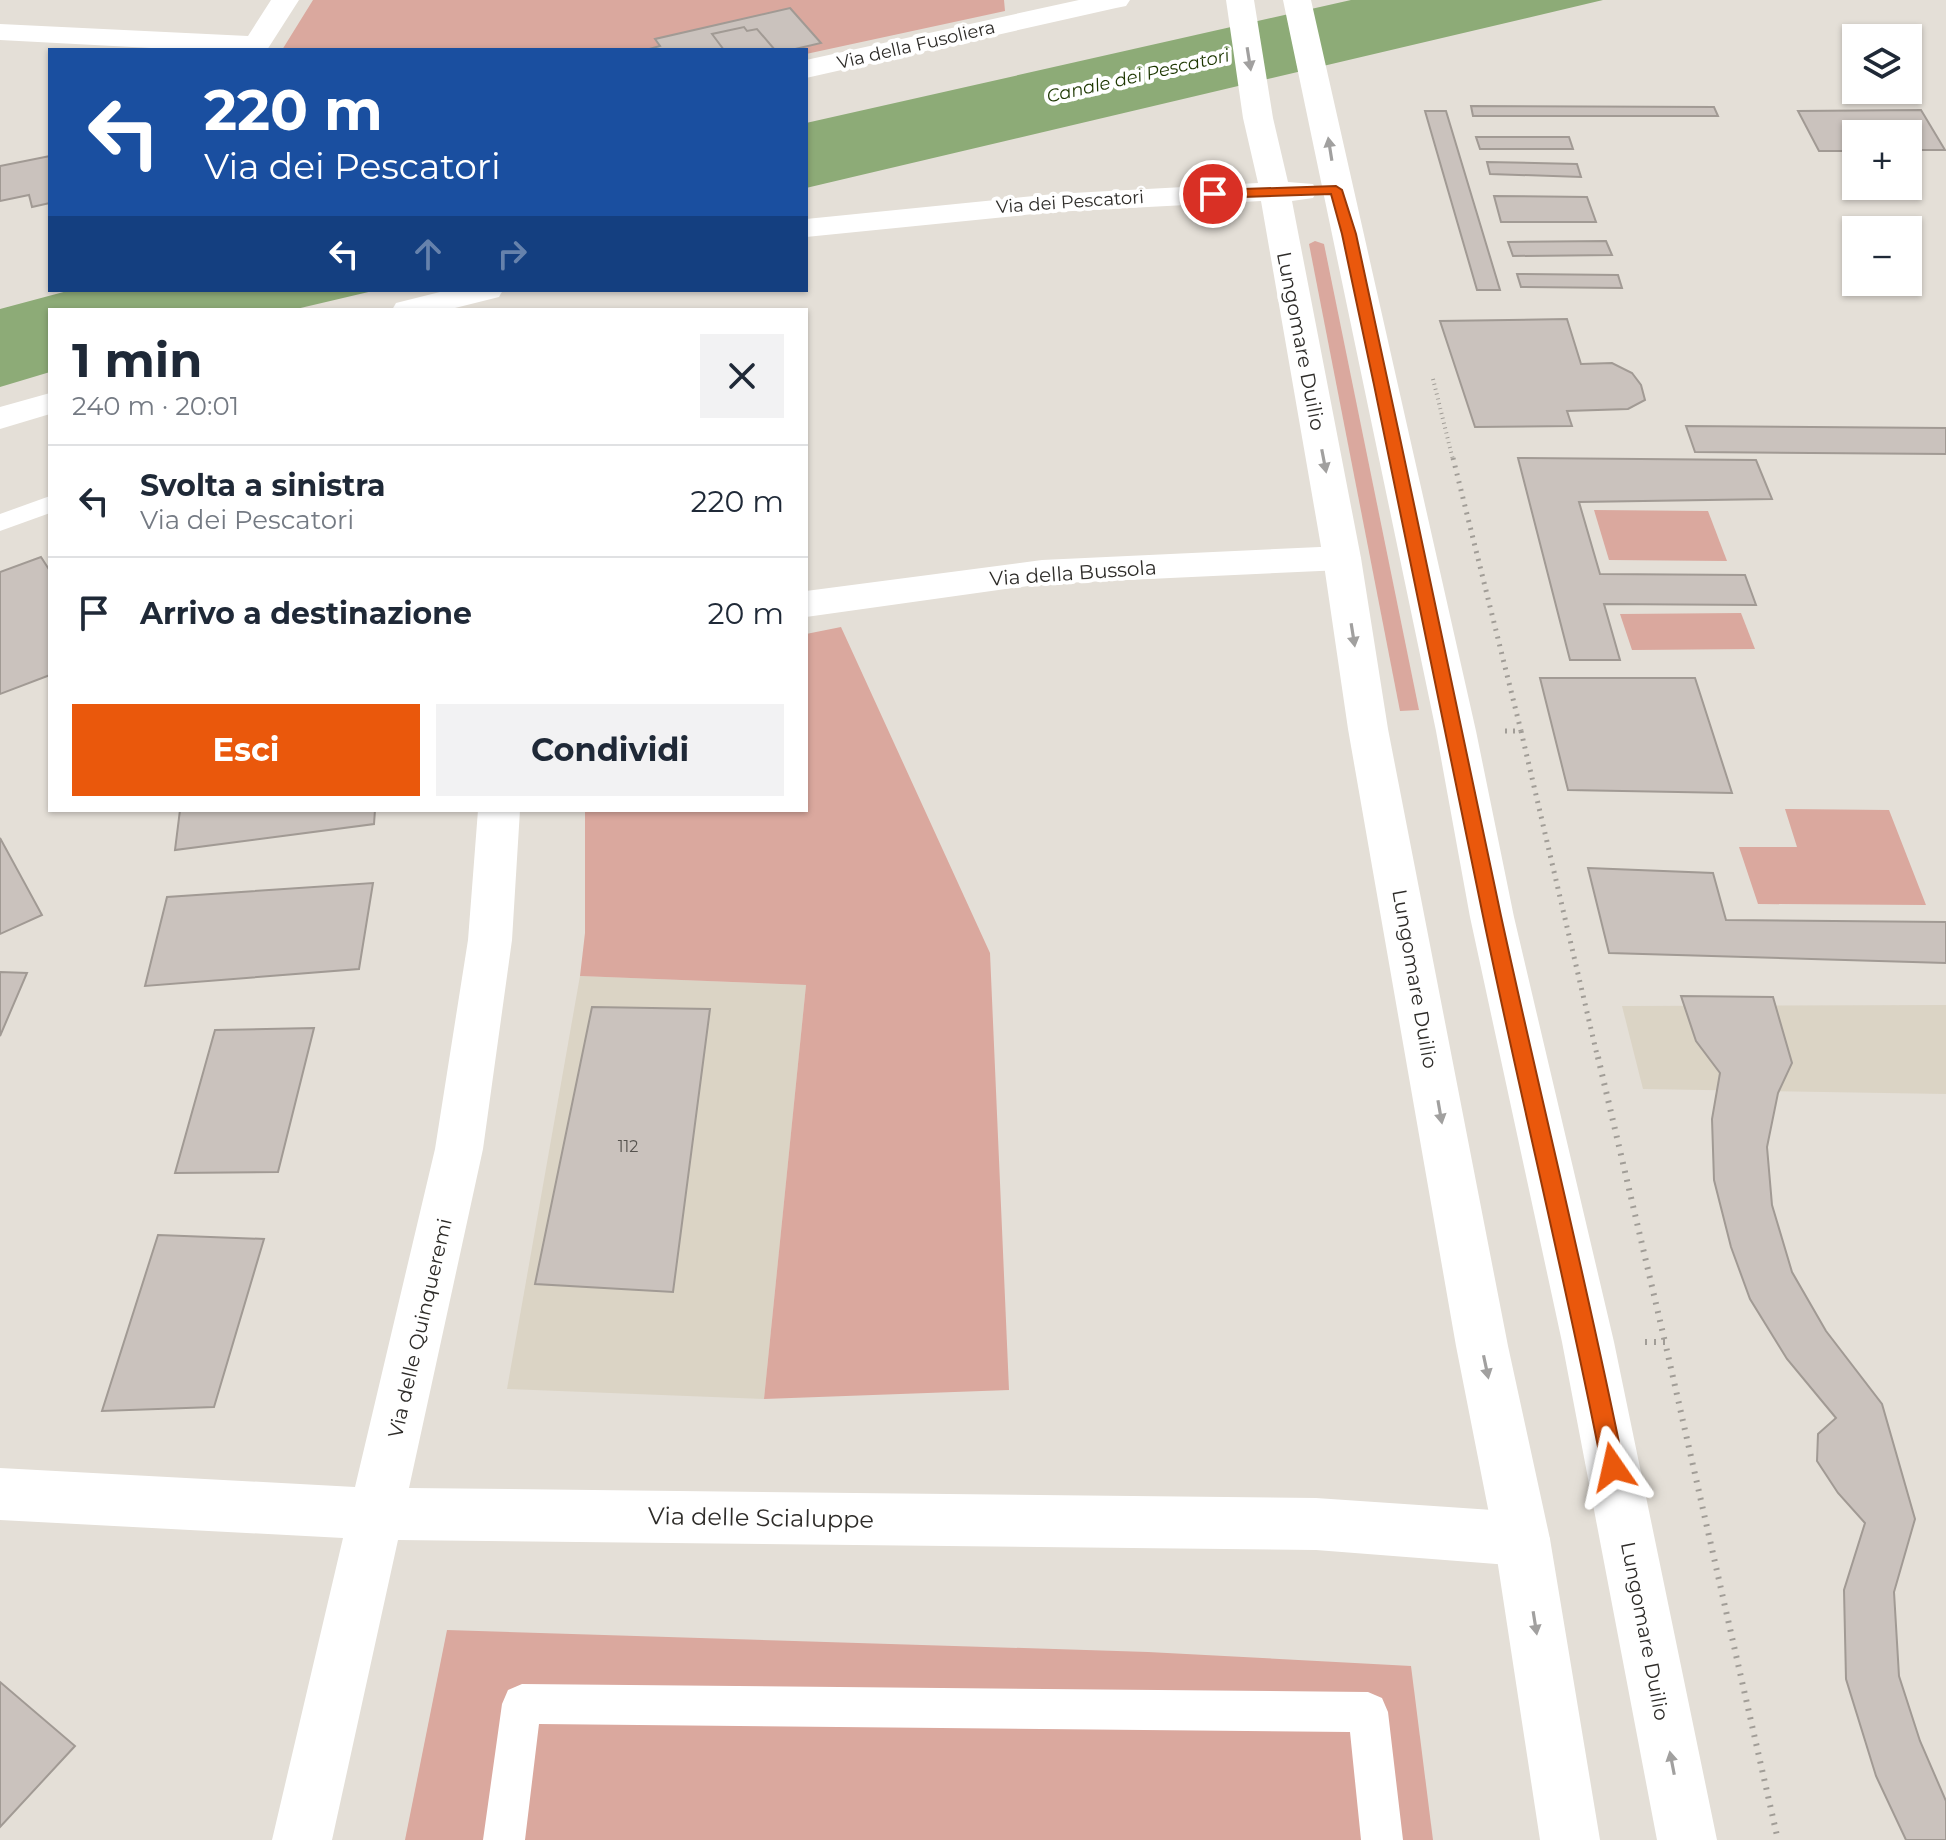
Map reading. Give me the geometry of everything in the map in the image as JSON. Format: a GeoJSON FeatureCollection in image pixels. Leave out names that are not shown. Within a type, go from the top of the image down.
{"type":"FeatureCollection","features":[{"type":"Feature","properties":{"kind":"main road"},"geometry":{"type":"LineString","coordinates":[[0,32],[254,47],[285,0]]}},
{"type":"Feature","properties":{"kind":"main road","name":"Via della Fusoliera"},"geometry":{"type":"LineString","coordinates":[[808,68],[1025,10],[1116,0]]}},
{"type":"Feature","properties":{"kind":"main road","name":"Lungomare Duilio"},"geometry":{"type":"LineString","coordinates":[[1240,0],[1258,118],[1275,191],[1342,558],[1368,729],[1482,1346],[1522,1539],[1570,1840]]}},
{"type":"Feature","properties":{"kind":"main road","name":"Lungomare Duilio"},"geometry":{"type":"LineString","coordinates":[[1297,0],[1456,731],[1492,917],[1588,1342],[1687,1840]]}},
{"type":"Feature","properties":{"kind":"main road","name":"Via dei Pescatori"},"geometry":{"type":"LineString","coordinates":[[808,228],[928,213],[1091,200],[1336,190]]}},
{"type":"Feature","properties":{"kind":"main road"},"geometry":{"type":"LineString","coordinates":[[416,308],[479,292]]}},
{"type":"Feature","properties":{"kind":"main road"},"geometry":{"type":"LineString","coordinates":[[0,418],[48,404]]}},
{"type":"Feature","properties":{"kind":"main road","name":"Via della Bussola"},"geometry":{"type":"LineString","coordinates":[[808,604],[1042,572],[1342,558]]}},
{"type":"Feature","properties":{"kind":"main road","name":"Via delle Quinqueremi"},"geometry":{"type":"LineString","coordinates":[[302,1840],[378,1514],[470,1088],[490,940],[499,812]]}},
{"type":"Feature","properties":{"kind":"main road","name":"Via delle Scialuppe"},"geometry":{"type":"LineString","coordinates":[[0,1494],[378,1514],[1316,1524],[1522,1539]]}},
{"type":"Feature","properties":{"kind":"lane"},"geometry":{"type":"LineString","coordinates":[[0,523],[48,505]]}},
{"type":"Feature","properties":{"kind":"lane"},"geometry":{"type":"LineString","coordinates":[[504,1840],[522,1704],[1368,1712],[1382,1840]]}},
{"type":"Feature","properties":{"kind":"path"},"geometry":{"type":"LineString","coordinates":[[1430,369],[1521,731],[1778,1840]]}},
{"type":"Feature","properties":{"kind":"path"},"geometry":{"type":"LineString","coordinates":[[1456,731],[1521,731]]}},
{"type":"Feature","properties":{"kind":"path"},"geometry":{"type":"LineString","coordinates":[[1588,1342],[1665,1342]]}},
{"type":"Feature","properties":{"kind":"shaded area"},"geometry":{"type":"Polygon","coordinates":[[[313,0],[1004,0],[1005,11],[808,54],[808,48],[283,48],[313,0]]]}},
{"type":"Feature","properties":{"kind":"shaded area"},"geometry":{"type":"Polygon","coordinates":[[[1315,241],[1324,244],[1419,710],[1400,711],[1309,244],[1315,241]]]}},
{"type":"Feature","properties":{"kind":"shaded area"},"geometry":{"type":"Polygon","coordinates":[[[1594,510],[1708,511],[1727,561],[1609,560],[1594,510]]]}},
{"type":"Feature","properties":{"kind":"shaded area"},"geometry":{"type":"Polygon","coordinates":[[[1741,613],[1755,649],[1632,650],[1620,614],[1741,613]]]}},
{"type":"Feature","properties":{"kind":"shaded area"},"geometry":{"type":"Polygon","coordinates":[[[841,627],[990,953],[1009,1390],[764,1399],[806,985],[580,976],[585,933],[585,812],[808,812],[808,634],[841,627]]]}},
{"type":"Feature","properties":{"kind":"shaded area"},"geometry":{"type":"Polygon","coordinates":[[[1785,809],[1889,810],[1926,905],[1758,904],[1739,847],[1797,847],[1785,809]]]}},
{"type":"Feature","properties":{"kind":"shaded area"},"geometry":{"type":"Polygon","coordinates":[[[580,976],[806,985],[764,1399],[507,1389],[580,976]]]}},
{"type":"Feature","properties":{"kind":"shaded area"},"geometry":{"type":"Polygon","coordinates":[[[1946,1005],[1946,1094],[1643,1089],[1622,1006],[1946,1005]]]}},
{"type":"Feature","properties":{"kind":"shaded area"},"geometry":{"type":"Polygon","coordinates":[[[447,1630],[1148,1652],[1411,1666],[1433,1840],[405,1840],[447,1630]]]}},
{"type":"Feature","properties":{"kind":"water","name":"Canale dei Pescatori"},"geometry":{"type":"Polygon","coordinates":[[[1351,0],[1603,0],[808,188],[808,123],[1351,0]]]}},
{"type":"Feature","properties":{"kind":"water"},"geometry":{"type":"Polygon","coordinates":[[[64,292],[368,292],[300,308],[48,308],[48,373],[0,387],[0,309],[64,292]]]}},
{"type":"Feature","properties":{"kind":"building"},"geometry":{"type":"Polygon","coordinates":[[[790,8],[821,43],[800,48],[653,48],[660,46],[655,39],[790,8]]]}},
{"type":"Feature","properties":{"kind":"building"},"geometry":{"type":"Polygon","coordinates":[[[744,27],[747,31],[757,29],[773,48],[722,48],[712,34],[744,27]]]}},
{"type":"Feature","properties":{"kind":"building"},"geometry":{"type":"Polygon","coordinates":[[[1471,106],[1714,107],[1718,116],[1473,116],[1471,106]]]}},
{"type":"Feature","properties":{"kind":"building"},"geometry":{"type":"Polygon","coordinates":[[[1921,110],[1945,150],[1922,150],[1922,120],[1842,120],[1842,151],[1819,151],[1798,111],[1921,110]]]}},
{"type":"Feature","properties":{"kind":"building"},"geometry":{"type":"Polygon","coordinates":[[[1425,111],[1446,111],[1500,290],[1477,290],[1425,111]]]}},
{"type":"Feature","properties":{"kind":"building"},"geometry":{"type":"Polygon","coordinates":[[[1476,137],[1569,137],[1573,149],[1480,149],[1476,137]]]}},
{"type":"Feature","properties":{"kind":"building"},"geometry":{"type":"Polygon","coordinates":[[[48,156],[48,203],[32,207],[29,195],[0,201],[0,166],[48,156]]]}},
{"type":"Feature","properties":{"kind":"building"},"geometry":{"type":"Polygon","coordinates":[[[1487,162],[1577,164],[1581,177],[1490,174],[1487,162]]]}},
{"type":"Feature","properties":{"kind":"building"},"geometry":{"type":"Polygon","coordinates":[[[1494,196],[1587,197],[1596,222],[1501,222],[1494,196]]]}},
{"type":"Feature","properties":{"kind":"building"},"geometry":{"type":"Polygon","coordinates":[[[1606,241],[1612,255],[1513,256],[1508,242],[1606,241]]]}},
{"type":"Feature","properties":{"kind":"building"},"geometry":{"type":"Polygon","coordinates":[[[1517,274],[1618,275],[1622,288],[1521,287],[1517,274]]]}},
{"type":"Feature","properties":{"kind":"building"},"geometry":{"type":"Polygon","coordinates":[[[1567,319],[1581,364],[1612,363],[1632,373],[1641,385],[1645,400],[1628,409],[1567,411],[1572,426],[1475,427],[1440,321],[1567,319]]]}},
{"type":"Feature","properties":{"kind":"building"},"geometry":{"type":"Polygon","coordinates":[[[1686,426],[1946,428],[1946,454],[1695,452],[1686,426]]]}},
{"type":"Feature","properties":{"kind":"building"},"geometry":{"type":"Polygon","coordinates":[[[1518,458],[1756,460],[1772,499],[1579,502],[1600,574],[1745,575],[1756,605],[1604,604],[1620,660],[1570,660],[1518,458]]]}},
{"type":"Feature","properties":{"kind":"building"},"geometry":{"type":"Polygon","coordinates":[[[41,557],[48,568],[48,676],[0,694],[0,572],[41,557]]]}},
{"type":"Feature","properties":{"kind":"building"},"geometry":{"type":"Polygon","coordinates":[[[1540,678],[1695,678],[1732,793],[1568,790],[1540,678]]]}},
{"type":"Feature","properties":{"kind":"building"},"geometry":{"type":"Polygon","coordinates":[[[180,812],[375,812],[374,824],[175,850],[180,812]]]}},
{"type":"Feature","properties":{"kind":"building"},"geometry":{"type":"Polygon","coordinates":[[[0,838],[42,915],[0,934],[0,838]]]}},
{"type":"Feature","properties":{"kind":"building"},"geometry":{"type":"Polygon","coordinates":[[[1588,868],[1713,873],[1726,920],[1946,922],[1946,963],[1609,953],[1588,868]]]}},
{"type":"Feature","properties":{"kind":"building"},"geometry":{"type":"Polygon","coordinates":[[[373,883],[359,969],[145,986],[167,897],[373,883]]]}},
{"type":"Feature","properties":{"kind":"building"},"geometry":{"type":"Polygon","coordinates":[[[0,972],[27,973],[0,1036],[0,972]]]}},
{"type":"Feature","properties":{"kind":"building"},"geometry":{"type":"Polygon","coordinates":[[[1681,996],[1773,997],[1792,1063],[1778,1093],[1767,1147],[1772,1205],[1792,1272],[1826,1331],[1882,1404],[1915,1519],[1894,1592],[1899,1676],[1920,1741],[1946,1801],[1946,1840],[1906,1840],[1876,1776],[1846,1679],[1844,1590],[1865,1523],[1838,1493],[1817,1461],[1818,1434],[1836,1418],[1787,1359],[1750,1299],[1731,1247],[1714,1180],[1712,1119],[1720,1073],[1696,1041],[1681,996]]]}},
{"type":"Feature","properties":{"kind":"building"},"geometry":{"type":"Polygon","coordinates":[[[592,1007],[710,1009],[673,1292],[535,1284],[592,1007]]]}},
{"type":"Feature","properties":{"kind":"building"},"geometry":{"type":"Polygon","coordinates":[[[314,1028],[278,1172],[175,1173],[215,1030],[314,1028]]]}},
{"type":"Feature","properties":{"kind":"building"},"geometry":{"type":"Polygon","coordinates":[[[158,1235],[264,1239],[214,1407],[102,1411],[158,1235]]]}},
{"type":"Feature","properties":{"kind":"building"},"geometry":{"type":"Polygon","coordinates":[[[0,1682],[75,1746],[0,1827],[0,1682]]]}},
{"type":"Feature","properties":{"kind":"route"},"geometry":{"type":"LineString","coordinates":[[1213,194],[1336,190],[1349,234],[1422,568],[1492,917],[1588,1342],[1613,1467]]}}]}
